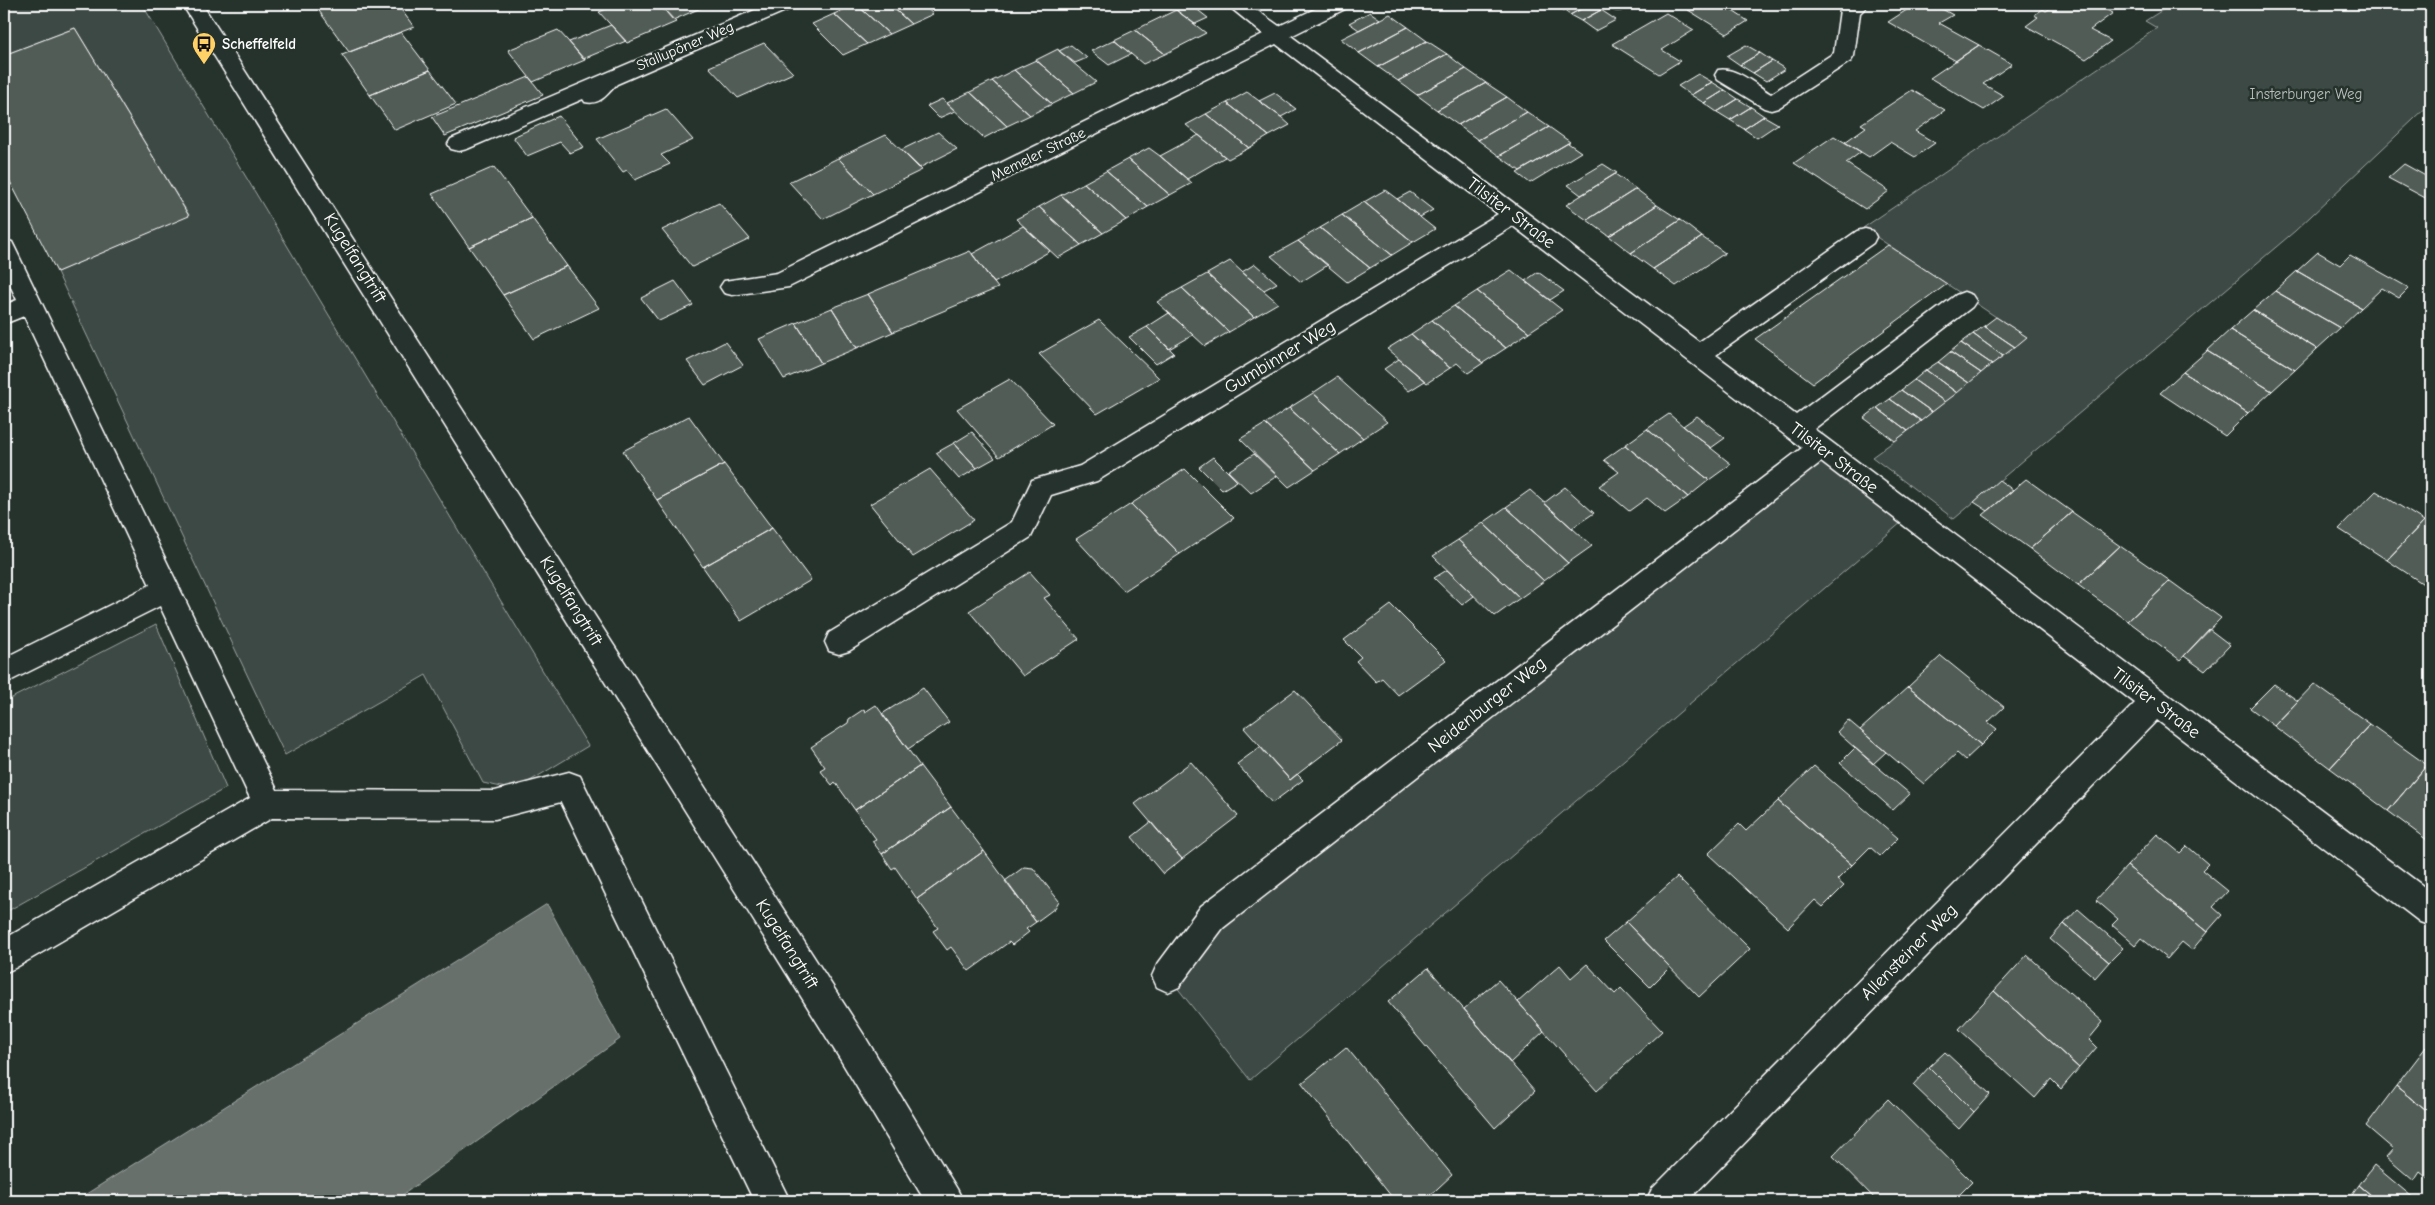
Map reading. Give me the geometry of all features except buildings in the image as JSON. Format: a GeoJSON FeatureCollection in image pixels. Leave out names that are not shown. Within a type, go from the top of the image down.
{"type":"FeatureCollection","features":[{"type":"Feature","properties":{"kind":"street","name":"Stallupöner Weg"},"geometry":{"type":"LineString","coordinates":[[592,97],[610,79],[785,4]]}},
{"type":"Feature","properties":{"kind":"street","name":"Tilsiter Straße"},"geometry":{"type":"LineString","coordinates":[[1236,4],[2431,912]]}},
{"type":"Feature","properties":{"kind":"street","name":"Memeler Straße"},"geometry":{"type":"LineString","coordinates":[[732,288],[781,281],[1340,4]]}},
{"type":"Feature","properties":{"kind":"street"},"geometry":{"type":"LineString","coordinates":[[1725,74],[1771,103],[1844,56],[1850,10],[1859,4]]}},
{"type":"Feature","properties":{"kind":"street","name":"Kugelfangtrift"},"geometry":{"type":"LineString","coordinates":[[201,6],[841,1030],[945,1201]]}},
{"type":"Feature","properties":{"kind":"street"},"geometry":{"type":"LineString","coordinates":[[460,144],[610,79]]}},
{"type":"Feature","properties":{"kind":"street","name":"Gumbinner Weg"},"geometry":{"type":"LineString","coordinates":[[839,642],[1022,529],[1041,487],[1088,474],[1514,215]]}},
{"type":"Feature","properties":{"kind":"street"},"geometry":{"type":"LineString","coordinates":[[1698,355],[1865,237]]}},
{"type":"Feature","properties":{"kind":"street"},"geometry":{"type":"LineString","coordinates":[[4,248],[268,804]]}},
{"type":"Feature","properties":{"kind":"street"},"geometry":{"type":"LineString","coordinates":[[1796,428],[1964,301]]}},
{"type":"Feature","properties":{"kind":"street"},"geometry":{"type":"LineString","coordinates":[[4,315],[30,304]]}},
{"type":"Feature","properties":{"kind":"street","name":"Neidenburger Weg"},"geometry":{"type":"LineString","coordinates":[[1168,976],[1212,917],[1821,448]]}},
{"type":"Feature","properties":{"kind":"street"},"geometry":{"type":"LineString","coordinates":[[4,672],[166,589]]}},
{"type":"Feature","properties":{"kind":"street","name":"Allensteiner Weg"},"geometry":{"type":"LineString","coordinates":[[1664,1201],[2155,702]]}},
{"type":"Feature","properties":{"kind":"street"},"geometry":{"type":"LineString","coordinates":[[4,957],[268,804],[495,805],[569,786],[772,1201]]}},
{"type":"Feature","properties":{"kind":"green space"},"geometry":{"type":"Polygon","coordinates":[[[4,4],[142,4],[588,746],[515,790],[483,783],[426,675],[285,755],[57,272],[189,215],[75,28],[4,55],[4,4]]]}},
{"type":"Feature","properties":{"kind":"green space","name":"Insterburger Weg"},"geometry":{"type":"Polygon","coordinates":[[[2172,4],[2431,4],[2431,103],[2295,231],[1954,519],[1872,457],[1908,431],[2026,337],[1863,228],[2157,28],[2145,21],[2172,4]]]}},
{"type":"Feature","properties":{"kind":"green space"},"geometry":{"type":"Polygon","coordinates":[[[1821,448],[1909,516],[1250,1080],[1168,976],[1212,917],[1821,448]]]}},
{"type":"Feature","properties":{"kind":"green space"},"geometry":{"type":"Polygon","coordinates":[[[156,624],[226,788],[4,913],[4,702],[156,624]]]}},
{"type":"Feature","properties":{"kind":"shaded area"},"geometry":{"type":"Polygon","coordinates":[[[547,904],[620,1039],[394,1201],[75,1201],[547,904]]]}},
{"type":"Feature","properties":{"kind":"place","name":"Scheffelfeld"},"geometry":{"type":"Point","coordinates":[204,65]}}]}
